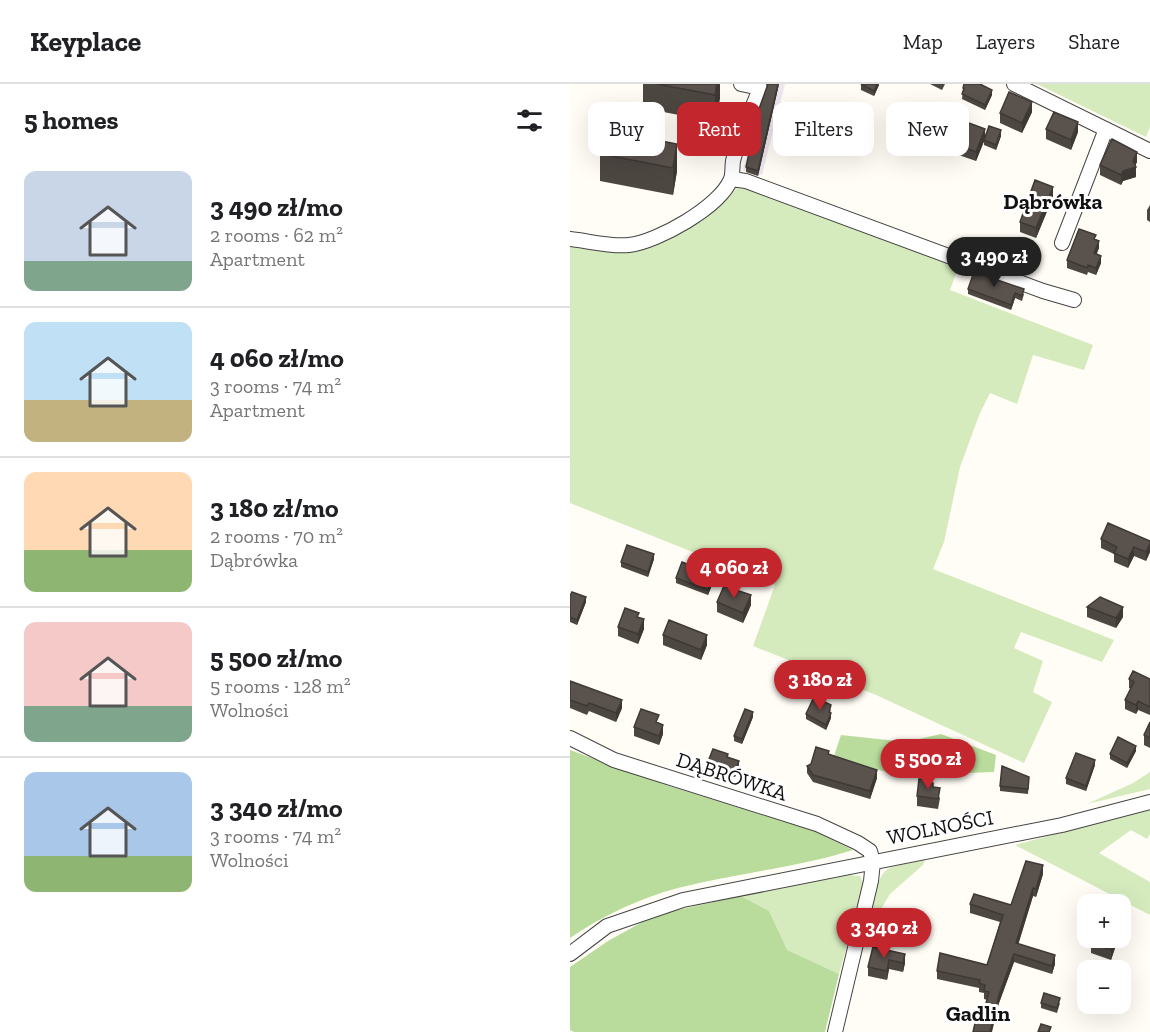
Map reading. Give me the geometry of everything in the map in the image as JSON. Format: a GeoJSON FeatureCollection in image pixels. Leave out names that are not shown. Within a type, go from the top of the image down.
{"type":"FeatureCollection","features":[{"type":"Feature","properties":{"kind":"street"},"geometry":{"type":"LineString","coordinates":[[570,239],[619,245],[641,242],[696,217],[711,205],[724,191],[731,178],[733,161],[760,88],[741,84]]}},
{"type":"Feature","properties":{"kind":"street"},"geometry":{"type":"LineString","coordinates":[[1014,84],[1150,151]]}},
{"type":"Feature","properties":{"kind":"street"},"geometry":{"type":"LineString","coordinates":[[1062,243],[1106,129]]}},
{"type":"Feature","properties":{"kind":"street"},"geometry":{"type":"LineString","coordinates":[[731,178],[746,181],[1043,291],[1074,300]]}},
{"type":"Feature","properties":{"kind":"street","name":"DĄBRÓWKA"},"geometry":{"type":"LineString","coordinates":[[570,738],[614,760],[817,824],[870,851],[873,862]]}},
{"type":"Feature","properties":{"kind":"street","name":"WOLNOŚCI"},"geometry":{"type":"LineString","coordinates":[[835,1032],[871,882],[873,862],[1062,825],[1150,802]]}},
{"type":"Feature","properties":{"kind":"street"},"geometry":{"type":"LineString","coordinates":[[570,954],[607,926],[683,900],[873,862]]}},
{"type":"Feature","properties":{"kind":"shaded area"},"geometry":{"type":"Polygon","coordinates":[[[765,84],[785,84],[780,102],[773,102],[773,131],[762,175],[743,170],[747,156],[761,156],[760,102],[765,84]]]}},
{"type":"Feature","properties":{"kind":"green space"},"geometry":{"type":"Polygon","coordinates":[[[1037,84],[1150,84],[1150,127],[1146,137],[1037,84]]]}},
{"type":"Feature","properties":{"kind":"green space"},"geometry":{"type":"Polygon","coordinates":[[[739,186],[959,265],[950,290],[1093,345],[1084,370],[1033,355],[1017,404],[990,393],[960,467],[944,542],[933,569],[1114,640],[1102,662],[1021,632],[1014,648],[1043,661],[1033,692],[1052,702],[1024,763],[876,695],[753,646],[775,585],[570,503],[570,245],[668,236],[701,222],[739,186]]]}},
{"type":"Feature","properties":{"kind":"green space"},"geometry":{"type":"Polygon","coordinates":[[[941,734],[996,755],[994,772],[967,773],[898,767],[896,775],[834,756],[841,735],[906,742],[941,734]]]}},
{"type":"Feature","properties":{"kind":"green space"},"geometry":{"type":"Polygon","coordinates":[[[570,750],[669,786],[814,831],[853,850],[664,892],[622,908],[570,938],[570,750]]]}},
{"type":"Feature","properties":{"kind":"green space"},"geometry":{"type":"Polygon","coordinates":[[[1150,772],[1150,789],[1087,804],[1133,783],[1150,772]]]}},
{"type":"Feature","properties":{"kind":"green space"},"geometry":{"type":"Polygon","coordinates":[[[1150,808],[1150,834],[1147,839],[1131,830],[1099,853],[1150,882],[1150,915],[1131,905],[1131,894],[1110,894],[1015,845],[1150,808]]]}},
{"type":"Feature","properties":{"kind":"green space"},"geometry":{"type":"Polygon","coordinates":[[[925,860],[923,865],[890,894],[870,927],[875,895],[884,873],[896,866],[925,860]]]}},
{"type":"Feature","properties":{"kind":"green space"},"geometry":{"type":"Polygon","coordinates":[[[849,875],[860,876],[864,884],[839,974],[786,950],[769,911],[741,896],[849,875]]]}},
{"type":"Feature","properties":{"kind":"green space"},"geometry":{"type":"Polygon","coordinates":[[[741,896],[769,911],[787,950],[839,974],[825,1032],[574,1032],[570,1030],[570,967],[608,941],[655,915],[741,896]]]}},
{"type":"Feature","properties":{"kind":"building"},"geometry":{"type":"Polygon","coordinates":[[[657,84],[717,84],[715,95],[657,84]]]}},
{"type":"Feature","properties":{"kind":"building"},"geometry":{"type":"Polygon","coordinates":[[[768,84],[778,84],[758,171],[746,167],[748,156],[761,156],[761,103],[768,84]]]}},
{"type":"Feature","properties":{"kind":"building"},"geometry":{"type":"Polygon","coordinates":[[[861,84],[877,84],[874,91],[861,84]]]}},
{"type":"Feature","properties":{"kind":"building"},"geometry":{"type":"Polygon","coordinates":[[[964,84],[980,84],[992,90],[985,105],[962,94],[964,84]]]}},
{"type":"Feature","properties":{"kind":"building"},"geometry":{"type":"Polygon","coordinates":[[[1009,92],[1032,102],[1022,123],[1000,113],[1009,92]]]}},
{"type":"Feature","properties":{"kind":"building"},"geometry":{"type":"Polygon","coordinates":[[[1054,112],[1078,122],[1071,140],[1046,129],[1054,112]]]}},
{"type":"Feature","properties":{"kind":"building"},"geometry":{"type":"Polygon","coordinates":[[[969,123],[985,129],[976,152],[969,149],[969,123]]]}},
{"type":"Feature","properties":{"kind":"building"},"geometry":{"type":"Polygon","coordinates":[[[989,126],[1001,130],[996,145],[984,140],[989,126]]]}},
{"type":"Feature","properties":{"kind":"building"},"geometry":{"type":"Polygon","coordinates":[[[1112,139],[1137,152],[1133,161],[1136,167],[1123,171],[1121,175],[1100,165],[1112,139]]]}},
{"type":"Feature","properties":{"kind":"building"},"geometry":{"type":"Polygon","coordinates":[[[665,142],[677,144],[673,168],[610,156],[665,156],[665,142]]]}},
{"type":"Feature","properties":{"kind":"building"},"geometry":{"type":"Polygon","coordinates":[[[1035,180],[1053,187],[1036,228],[1020,222],[1035,180]]]}},
{"type":"Feature","properties":{"kind":"building"},"geometry":{"type":"Polygon","coordinates":[[[1079,229],[1096,235],[1094,239],[1099,241],[1094,253],[1101,256],[1096,268],[1088,265],[1087,268],[1067,260],[1079,229]]]}},
{"type":"Feature","properties":{"kind":"building"},"geometry":{"type":"Polygon","coordinates":[[[974,272],[1024,289],[1022,296],[1015,293],[1011,305],[968,289],[974,272]]]}},
{"type":"Feature","properties":{"kind":"building"},"geometry":{"type":"Polygon","coordinates":[[[1108,523],[1150,541],[1146,552],[1134,547],[1128,559],[1114,553],[1117,547],[1101,539],[1108,523]]]}},
{"type":"Feature","properties":{"kind":"building"},"geometry":{"type":"Polygon","coordinates":[[[627,545],[654,554],[648,572],[621,562],[627,545]]]}},
{"type":"Feature","properties":{"kind":"building"},"geometry":{"type":"Polygon","coordinates":[[[682,562],[714,575],[708,590],[676,578],[682,562]]]}},
{"type":"Feature","properties":{"kind":"building"},"geometry":{"type":"Polygon","coordinates":[[[724,586],[751,595],[743,613],[717,602],[724,586]]]}},
{"type":"Feature","properties":{"kind":"building"},"geometry":{"type":"Polygon","coordinates":[[[572,592],[586,597],[577,620],[570,617],[572,592]]]}},
{"type":"Feature","properties":{"kind":"building"},"geometry":{"type":"Polygon","coordinates":[[[1100,597],[1123,607],[1116,618],[1087,607],[1100,597]]]}},
{"type":"Feature","properties":{"kind":"building"},"geometry":{"type":"Polygon","coordinates":[[[625,608],[639,613],[637,617],[644,619],[638,634],[618,627],[625,608]]]}},
{"type":"Feature","properties":{"kind":"building"},"geometry":{"type":"Polygon","coordinates":[[[669,620],[707,635],[701,650],[663,635],[669,620]]]}},
{"type":"Feature","properties":{"kind":"building"},"geometry":{"type":"Polygon","coordinates":[[[1133,671],[1150,679],[1150,707],[1138,701],[1136,705],[1125,700],[1134,682],[1129,679],[1133,671]]]}},
{"type":"Feature","properties":{"kind":"building"},"geometry":{"type":"Polygon","coordinates":[[[570,681],[622,700],[616,713],[589,703],[587,706],[570,700],[570,681]]]}},
{"type":"Feature","properties":{"kind":"building"},"geometry":{"type":"Polygon","coordinates":[[[814,697],[831,705],[829,712],[831,713],[826,725],[806,714],[814,697]]]}},
{"type":"Feature","properties":{"kind":"building"},"geometry":{"type":"Polygon","coordinates":[[[641,709],[659,715],[656,722],[663,725],[659,736],[634,727],[641,709]]]}},
{"type":"Feature","properties":{"kind":"building"},"geometry":{"type":"Polygon","coordinates":[[[745,709],[753,712],[742,739],[734,736],[745,709]]]}},
{"type":"Feature","properties":{"kind":"building"},"geometry":{"type":"Polygon","coordinates":[[[1150,722],[1150,738],[1144,735],[1150,722]]]}},
{"type":"Feature","properties":{"kind":"building"},"geometry":{"type":"Polygon","coordinates":[[[1118,737],[1136,746],[1127,763],[1110,754],[1118,737]]]}},
{"type":"Feature","properties":{"kind":"building"},"geometry":{"type":"Polygon","coordinates":[[[816,747],[829,751],[828,754],[877,770],[870,791],[813,775],[807,766],[811,764],[816,747]]]}},
{"type":"Feature","properties":{"kind":"building"},"geometry":{"type":"Polygon","coordinates":[[[713,749],[739,761],[735,772],[707,764],[713,749]]]}},
{"type":"Feature","properties":{"kind":"building"},"geometry":{"type":"Polygon","coordinates":[[[1076,753],[1095,760],[1086,786],[1066,778],[1076,753]]]}},
{"type":"Feature","properties":{"kind":"building"},"geometry":{"type":"Polygon","coordinates":[[[1002,766],[1029,777],[1028,789],[1000,786],[1002,766]]]}},
{"type":"Feature","properties":{"kind":"building"},"geometry":{"type":"Polygon","coordinates":[[[919,779],[929,780],[929,783],[933,783],[933,787],[940,788],[938,799],[917,796],[919,779]]]}},
{"type":"Feature","properties":{"kind":"building"},"geometry":{"type":"Polygon","coordinates":[[[1026,861],[1043,865],[1036,889],[1033,888],[1016,943],[1055,955],[1052,966],[1014,954],[999,995],[990,1032],[973,1032],[978,1010],[984,1011],[989,992],[984,991],[985,985],[979,983],[980,980],[937,971],[940,953],[987,965],[1003,915],[970,904],[974,894],[1011,905],[1026,861]]]}},
{"type":"Feature","properties":{"kind":"building"},"geometry":{"type":"Polygon","coordinates":[[[873,947],[905,954],[903,963],[889,960],[887,971],[868,967],[873,947]]]}},
{"type":"Feature","properties":{"kind":"building"},"geometry":{"type":"Polygon","coordinates":[[[1044,993],[1060,998],[1057,1008],[1041,1003],[1044,993]]]}},
{"type":"Feature","properties":{"kind":"building"},"geometry":{"type":"Polygon","coordinates":[[[1041,1024],[1051,1027],[1049,1032],[1038,1032],[1041,1024]]]}},
{"type":"Feature","properties":{"kind":"district","name":"Dąbrówka"},"geometry":{"type":"Point","coordinates":[1053,201]}},
{"type":"Feature","properties":{"kind":"district","name":"Gadlin"},"geometry":{"type":"Point","coordinates":[978,1013]}}]}
